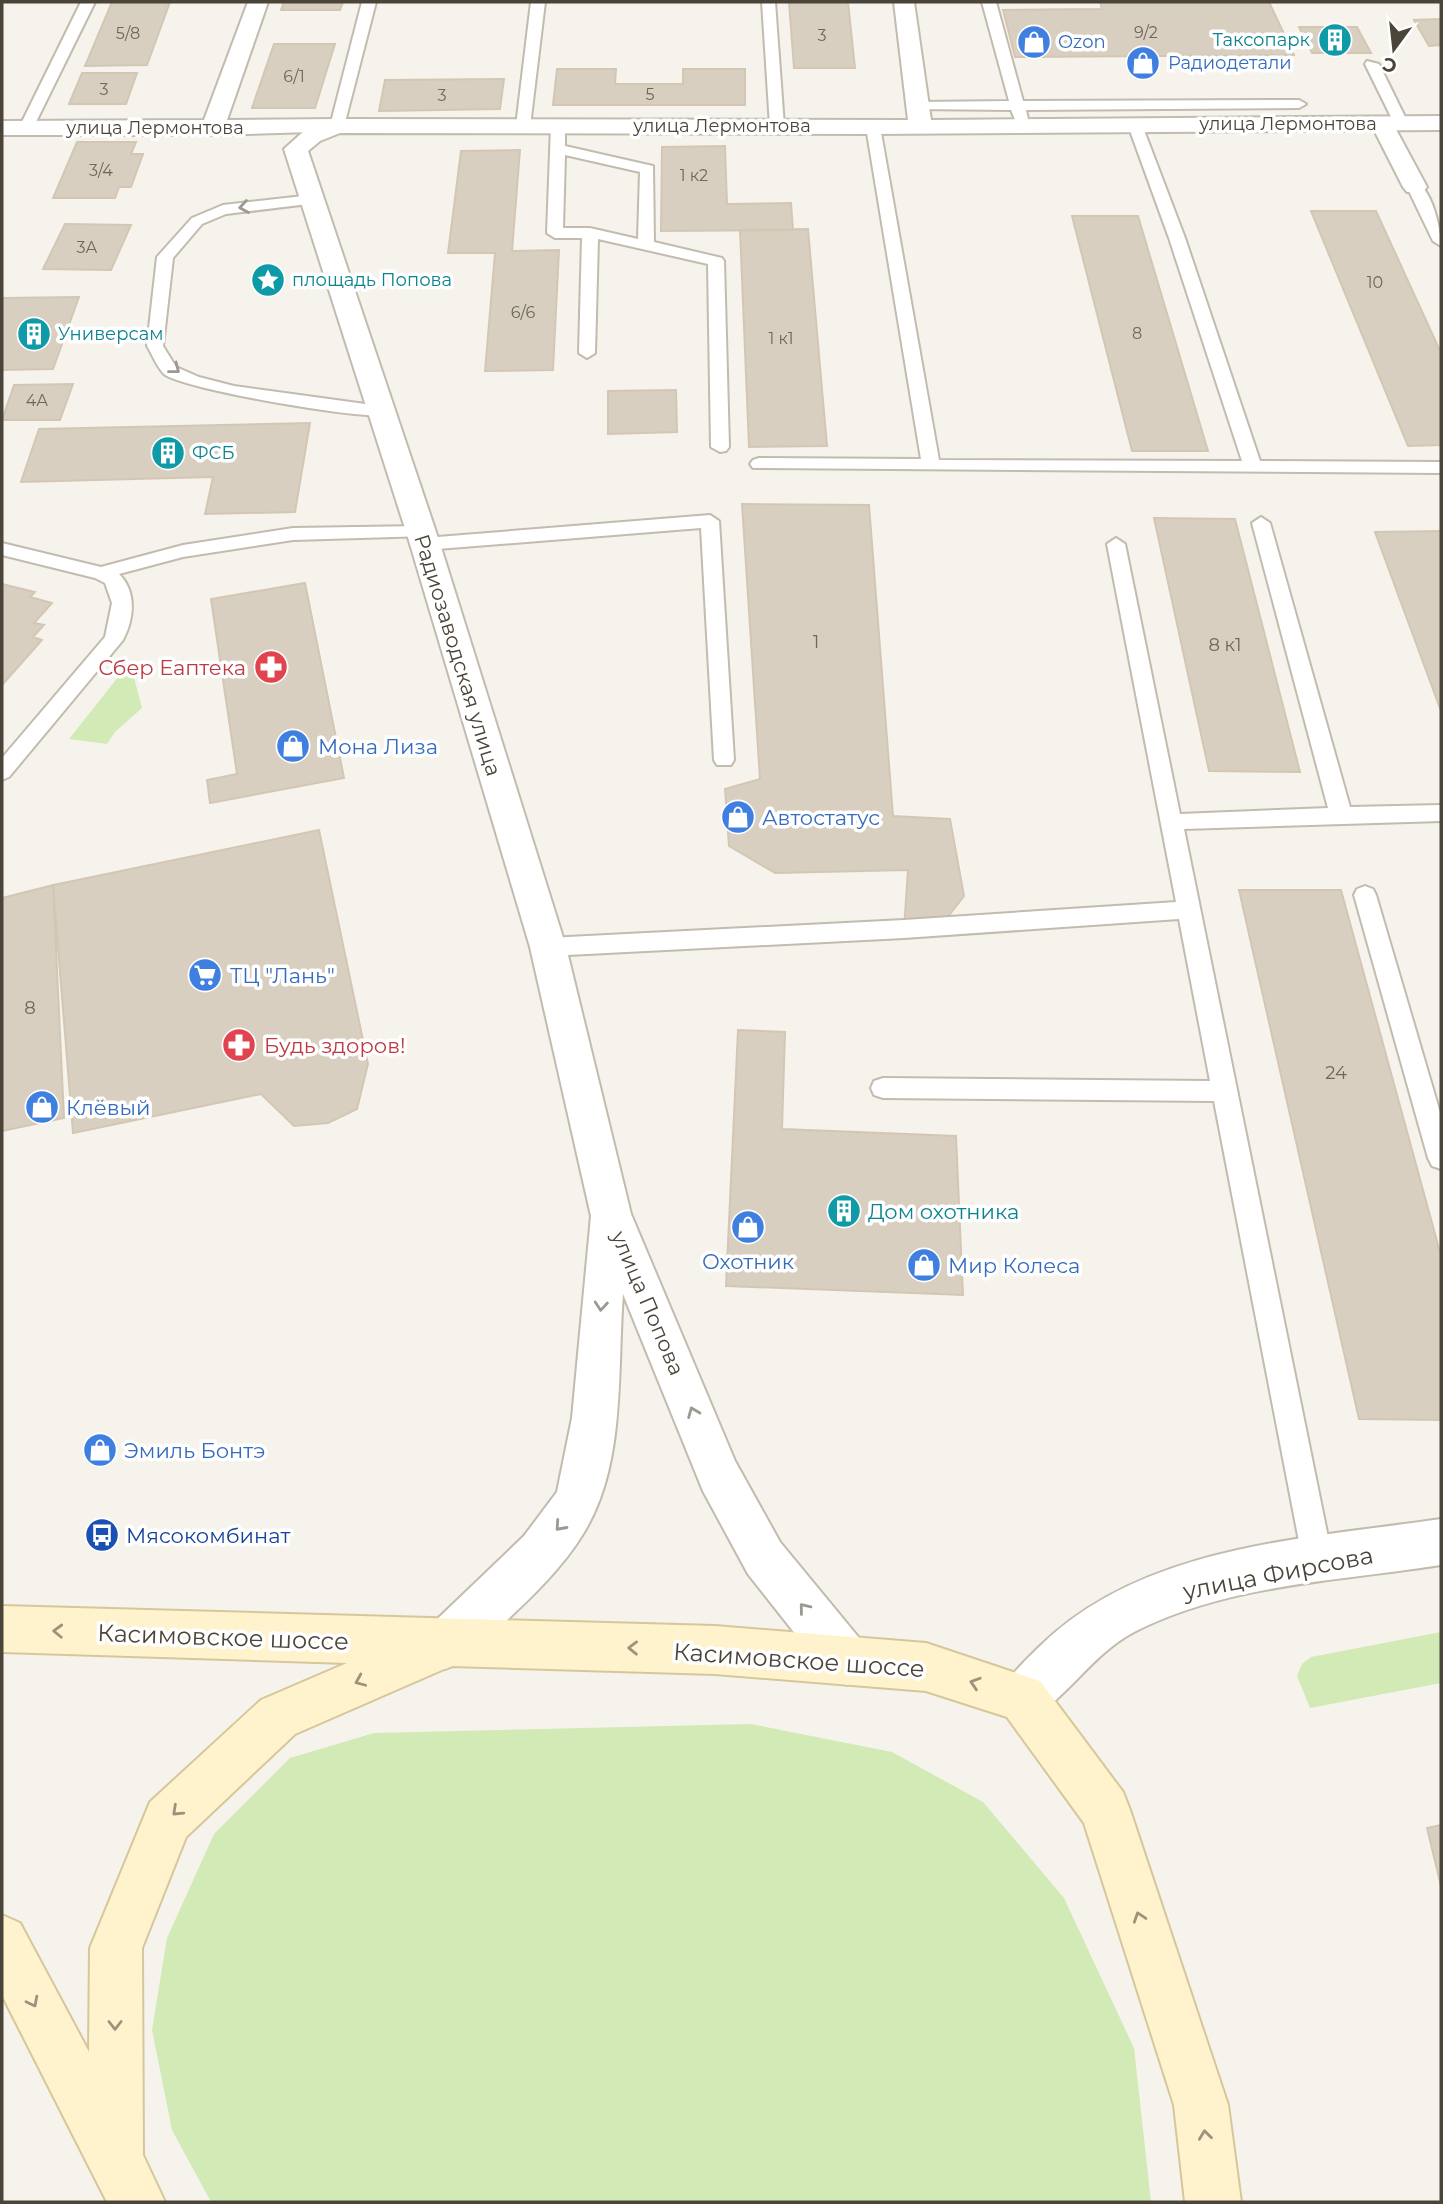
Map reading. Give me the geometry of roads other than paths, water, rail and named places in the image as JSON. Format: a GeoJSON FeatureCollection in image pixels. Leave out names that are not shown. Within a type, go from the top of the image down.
{"type":"FeatureCollection","features":[{"type":"Feature","properties":{"kind":"main road","name":"Касимовское шоссе"},"geometry":{"type":"LineString","coordinates":[[2,1629],[715,1650],[926,1667],[1023,1698]]}},
{"type":"Feature","properties":{"kind":"main road","name":"Касимовское шоссе"},"geometry":{"type":"LineString","coordinates":[[126,2180],[116,1948],[168,1819],[278,1717],[445,1644]]}},
{"type":"Feature","properties":{"kind":"main road"},"geometry":{"type":"LineString","coordinates":[[1023,1698],[1105,1810],[1201,2105],[1213,2202]]}},
{"type":"Feature","properties":{"kind":"main road","name":"Касимовское шоссе"},"geometry":{"type":"LineString","coordinates":[[2,1941],[126,2180]]}},
{"type":"Feature","properties":{"kind":"street"},"geometry":{"type":"LineString","coordinates":[[214,128],[218,109],[258,2]]}},
{"type":"Feature","properties":{"kind":"street"},"geometry":{"type":"LineString","coordinates":[[904,2],[919,116]]}},
{"type":"Feature","properties":{"kind":"street","name":"улица Лермонтова"},"geometry":{"type":"LineString","coordinates":[[2,128],[873,127],[919,116],[1020,115],[1135,125],[1441,123]]}},
{"type":"Feature","properties":{"kind":"street"},"geometry":{"type":"LineString","coordinates":[[1392,124],[1415,187]]}},
{"type":"Feature","properties":{"kind":"street","name":"Радиозаводская улица"},"geometry":{"type":"LineString","coordinates":[[337,126],[312,136],[296,149],[423,538],[548,947],[611,1214]]}},
{"type":"Feature","properties":{"kind":"street","name":"улица Попова"},"geometry":{"type":"LineString","coordinates":[[445,1644],[519,1572],[569,1517],[580,1489],[596,1404],[600,1311],[611,1214]]}},
{"type":"Feature","properties":{"kind":"street","name":"улица Попова"},"geometry":{"type":"LineString","coordinates":[[611,1214],[719,1476],[742,1513],[764,1558],[847,1661]]}},
{"type":"Feature","properties":{"kind":"street","name":"улица Фирсова"},"geometry":{"type":"LineString","coordinates":[[1023,1698],[1072,1648],[1118,1616],[1183,1590],[1254,1573],[1441,1542]]}},
{"type":"Feature","properties":{"kind":"lane"},"geometry":{"type":"LineString","coordinates":[[26,128],[88,2]]}},
{"type":"Feature","properties":{"kind":"lane"},"geometry":{"type":"LineString","coordinates":[[337,126],[369,2]]}},
{"type":"Feature","properties":{"kind":"lane"},"geometry":{"type":"LineString","coordinates":[[523,126],[538,2]]}},
{"type":"Feature","properties":{"kind":"lane"},"geometry":{"type":"LineString","coordinates":[[768,2],[777,126]]}},
{"type":"Feature","properties":{"kind":"lane"},"geometry":{"type":"LineString","coordinates":[[989,2],[1020,115],[1300,104]]}},
{"type":"Feature","properties":{"kind":"lane"},"geometry":{"type":"LineString","coordinates":[[1372,64],[1392,124]]}},
{"type":"Feature","properties":{"kind":"lane"},"geometry":{"type":"LineString","coordinates":[[1135,125],[1177,238],[1252,465]]}},
{"type":"Feature","properties":{"kind":"lane"},"geometry":{"type":"LineString","coordinates":[[558,126],[555,233],[590,233],[716,261],[720,447]]}},
{"type":"Feature","properties":{"kind":"lane"},"geometry":{"type":"LineString","coordinates":[[873,127],[931,464]]}},
{"type":"Feature","properties":{"kind":"lane"},"geometry":{"type":"LineString","coordinates":[[557,149],[648,169],[646,245]]}},
{"type":"Feature","properties":{"kind":"lane"},"geometry":{"type":"LineString","coordinates":[[1415,187],[1440,238]]}},
{"type":"Feature","properties":{"kind":"lane"},"geometry":{"type":"LineString","coordinates":[[312,200],[223,210],[197,221],[164,257],[155,346],[170,370],[193,381],[234,391],[380,411]]}},
{"type":"Feature","properties":{"kind":"lane"},"geometry":{"type":"LineString","coordinates":[[587,353],[590,233]]}},
{"type":"Feature","properties":{"kind":"lane"},"geometry":{"type":"LineString","coordinates":[[759,464],[1441,468]]}},
{"type":"Feature","properties":{"kind":"lane"},"geometry":{"type":"LineString","coordinates":[[101,573],[183,551],[293,534],[423,538],[710,522],[724,760]]}},
{"type":"Feature","properties":{"kind":"lane"},"geometry":{"type":"LineString","coordinates":[[1261,523],[1341,814]]}},
{"type":"Feature","properties":{"kind":"lane"},"geometry":{"type":"LineString","coordinates":[[1116,544],[1318,1562]]}},
{"type":"Feature","properties":{"kind":"lane"},"geometry":{"type":"LineString","coordinates":[[2,549],[101,573],[115,580],[119,589],[121,627],[2,772]]}},
{"type":"Feature","properties":{"kind":"lane"},"geometry":{"type":"LineString","coordinates":[[1171,822],[1341,814],[1441,813]]}},
{"type":"Feature","properties":{"kind":"lane"},"geometry":{"type":"LineString","coordinates":[[1365,895],[1441,1158]]}},
{"type":"Feature","properties":{"kind":"lane"},"geometry":{"type":"LineString","coordinates":[[548,947],[904,929],[1189,910]]}},
{"type":"Feature","properties":{"kind":"lane"},"geometry":{"type":"LineString","coordinates":[[883,1088],[1225,1091]]}},
{"type":"Feature","properties":{"kind":"place","name":"Таксопарк"},"geometry":{"type":"Point","coordinates":[1335,40]}},
{"type":"Feature","properties":{"kind":"place","name":"Ozon"},"geometry":{"type":"Point","coordinates":[1034,42]}},
{"type":"Feature","properties":{"kind":"place","name":"Радиодетали"},"geometry":{"type":"Point","coordinates":[1143,63]}},
{"type":"Feature","properties":{"kind":"place","name":"площадь Попова"},"geometry":{"type":"Point","coordinates":[268,280]}},
{"type":"Feature","properties":{"kind":"place","name":"Универсам"},"geometry":{"type":"Point","coordinates":[34,334]}},
{"type":"Feature","properties":{"kind":"place","name":"ФСБ"},"geometry":{"type":"Point","coordinates":[168,453]}},
{"type":"Feature","properties":{"kind":"place","name":"Сбер Еаптека"},"geometry":{"type":"Point","coordinates":[271,667]}},
{"type":"Feature","properties":{"kind":"place","name":"Мона Лиза"},"geometry":{"type":"Point","coordinates":[293,746]}},
{"type":"Feature","properties":{"kind":"place","name":"Автостатус"},"geometry":{"type":"Point","coordinates":[738,817]}},
{"type":"Feature","properties":{"kind":"place","name":"ТЦ \"Лань\""},"geometry":{"type":"Point","coordinates":[205,975]}},
{"type":"Feature","properties":{"kind":"place","name":"Будь здоров!"},"geometry":{"type":"Point","coordinates":[239,1045]}},
{"type":"Feature","properties":{"kind":"place","name":"Клёвый"},"geometry":{"type":"Point","coordinates":[42,1107]}},
{"type":"Feature","properties":{"kind":"place","name":"Дом охотника"},"geometry":{"type":"Point","coordinates":[844,1211]}},
{"type":"Feature","properties":{"kind":"place","name":"Охотник"},"geometry":{"type":"Point","coordinates":[748,1227]}},
{"type":"Feature","properties":{"kind":"place","name":"Мир Колеса"},"geometry":{"type":"Point","coordinates":[924,1265]}},
{"type":"Feature","properties":{"kind":"place","name":"Эмиль Бонтэ"},"geometry":{"type":"Point","coordinates":[100,1450]}},
{"type":"Feature","properties":{"kind":"place","name":"Мясокомбинат"},"geometry":{"type":"Point","coordinates":[102,1535]}}]}
